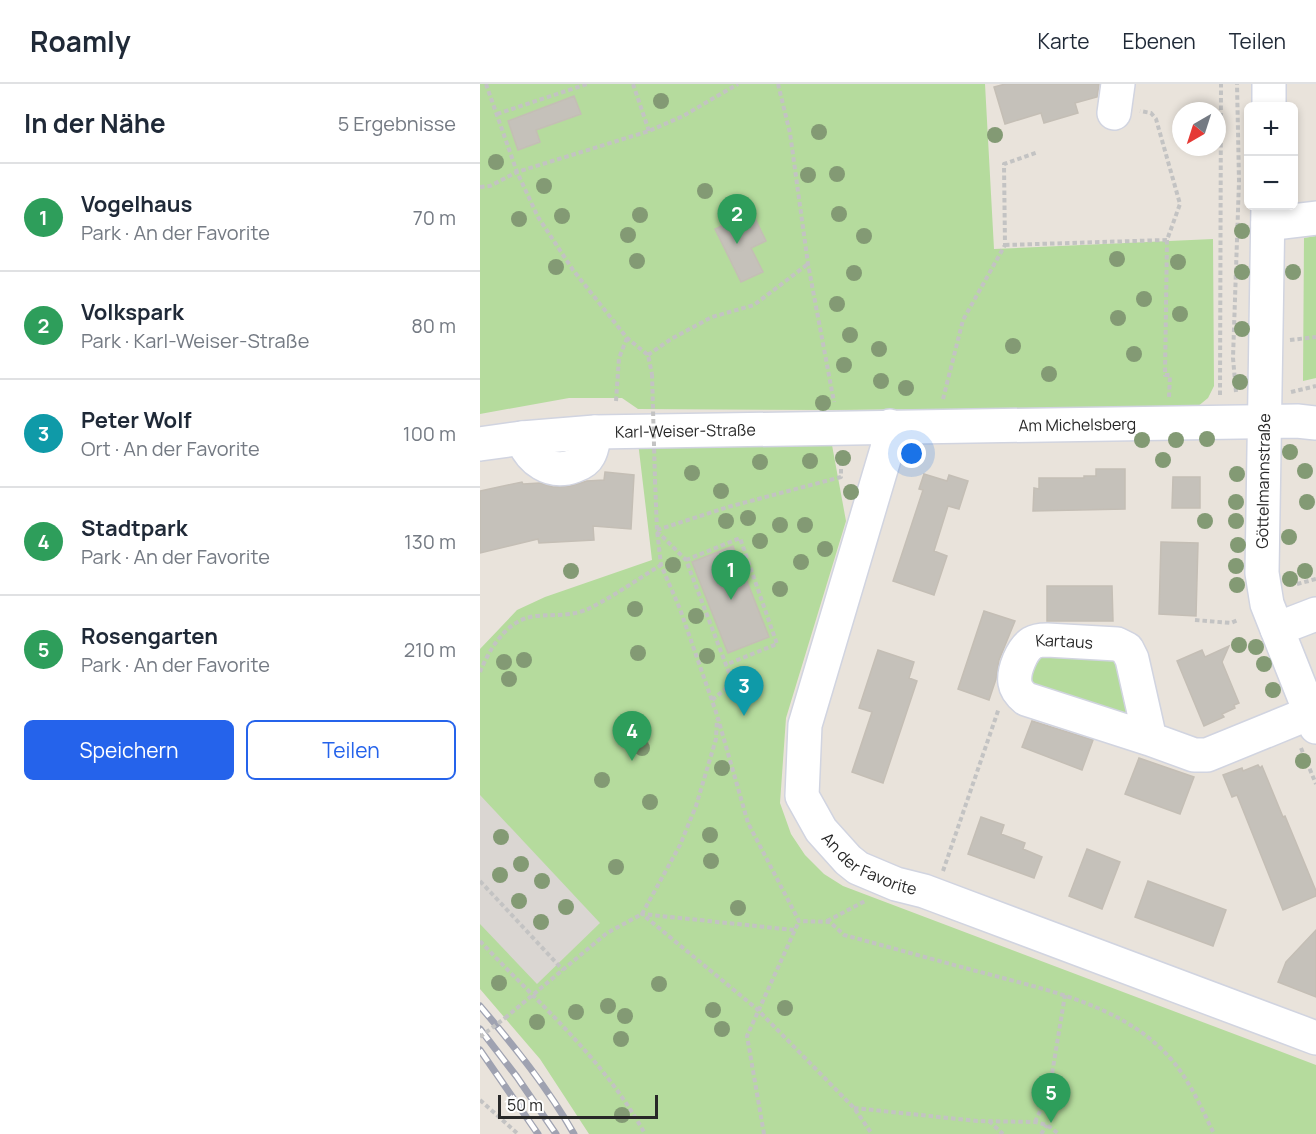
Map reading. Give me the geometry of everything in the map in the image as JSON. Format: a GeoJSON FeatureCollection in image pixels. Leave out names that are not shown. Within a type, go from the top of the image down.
{"type":"FeatureCollection","features":[{"type":"Feature","properties":{"kind":"street"},"geometry":{"type":"LineString","coordinates":[[1269,84],[1269,102]]}},
{"type":"Feature","properties":{"kind":"street","name":"Göttelmannstraße"},"geometry":{"type":"LineString","coordinates":[[1308,726],[1267,604],[1262,573],[1264,423],[1268,215],[1316,218]]}},
{"type":"Feature","properties":{"kind":"street","name":"Am Michelsberg"},"geometry":{"type":"LineString","coordinates":[[890,426],[1297,421],[1316,423]]}},
{"type":"Feature","properties":{"kind":"street","name":"Karl-Weiser-Straße"},"geometry":{"type":"LineString","coordinates":[[480,444],[595,432],[890,426]]}},
{"type":"Feature","properties":{"kind":"street","name":"An der Favorite"},"geometry":{"type":"LineString","coordinates":[[890,426],[887,449],[805,725],[802,796],[821,830],[858,868],[1316,1038]]}},
{"type":"Feature","properties":{"kind":"street"},"geometry":{"type":"LineString","coordinates":[[1276,629],[1316,614]]}},
{"type":"Feature","properties":{"kind":"street","name":"Kartaus"},"geometry":{"type":"LineString","coordinates":[[1016,686],[1014,680],[1020,657],[1029,644],[1036,641],[1118,644],[1126,649],[1132,659],[1150,739]]}},
{"type":"Feature","properties":{"kind":"street"},"geometry":{"type":"LineString","coordinates":[[1016,686],[1026,699],[1199,756],[1308,726]]}},
{"type":"Feature","properties":{"kind":"path"},"geometry":{"type":"LineString","coordinates":[[486,84],[517,172],[538,217],[567,261],[627,338],[648,355],[652,374],[657,530],[661,565],[680,609],[712,700],[748,823],[799,921]]}},
{"type":"Feature","properties":{"kind":"path"},"geometry":{"type":"LineString","coordinates":[[497,114],[587,84]]}},
{"type":"Feature","properties":{"kind":"path"},"geometry":{"type":"LineString","coordinates":[[633,84],[649,131]]}},
{"type":"Feature","properties":{"kind":"path"},"geometry":{"type":"LineString","coordinates":[[480,187],[490,186],[517,172],[649,131],[683,116],[738,84]]}},
{"type":"Feature","properties":{"kind":"path"},"geometry":{"type":"LineString","coordinates":[[778,84],[790,132],[808,264],[836,413]]}},
{"type":"Feature","properties":{"kind":"path"},"geometry":{"type":"LineString","coordinates":[[1219,389],[1221,84]]}},
{"type":"Feature","properties":{"kind":"path"},"geometry":{"type":"LineString","coordinates":[[1236,398],[1233,358],[1239,181],[1237,84]]}},
{"type":"Feature","properties":{"kind":"path"},"geometry":{"type":"LineString","coordinates":[[1116,98],[1151,113],[1156,119],[1180,204],[1167,240],[1166,375],[1170,375],[1169,398]]}},
{"type":"Feature","properties":{"kind":"path"},"geometry":{"type":"LineString","coordinates":[[942,403],[963,321],[1005,244],[1004,164],[1038,152]]}},
{"type":"Feature","properties":{"kind":"path"},"geometry":{"type":"LineString","coordinates":[[1005,244],[1167,240]]}},
{"type":"Feature","properties":{"kind":"path"},"geometry":{"type":"LineString","coordinates":[[648,355],[671,339],[712,317],[754,305],[808,264]]}},
{"type":"Feature","properties":{"kind":"path"},"geometry":{"type":"LineString","coordinates":[[616,401],[619,358],[627,338]]}},
{"type":"Feature","properties":{"kind":"path"},"geometry":{"type":"LineString","coordinates":[[1287,392],[1316,386]]}},
{"type":"Feature","properties":{"kind":"path"},"geometry":{"type":"LineString","coordinates":[[657,530],[728,507],[842,477],[841,443]]}},
{"type":"Feature","properties":{"kind":"path"},"geometry":{"type":"LineString","coordinates":[[657,530],[686,560],[733,683],[712,700]]}},
{"type":"Feature","properties":{"kind":"path"},"geometry":{"type":"LineString","coordinates":[[686,560],[740,538],[777,644],[725,665]]}},
{"type":"Feature","properties":{"kind":"path"},"geometry":{"type":"LineString","coordinates":[[480,672],[489,651],[507,629],[527,618],[566,616],[590,608],[661,565]]}},
{"type":"Feature","properties":{"kind":"path"},"geometry":{"type":"LineString","coordinates":[[1297,584],[1316,579]]}},
{"type":"Feature","properties":{"kind":"path"},"geometry":{"type":"LineString","coordinates":[[1195,620],[1232,623],[1238,620]]}},
{"type":"Feature","properties":{"kind":"path"},"geometry":{"type":"LineString","coordinates":[[799,921],[826,921],[943,873],[1001,702],[1016,686]]}},
{"type":"Feature","properties":{"kind":"path"},"geometry":{"type":"LineString","coordinates":[[480,1037],[607,933],[642,914],[681,845],[696,806],[716,739],[717,715]]}},
{"type":"Feature","properties":{"kind":"path"},"geometry":{"type":"LineString","coordinates":[[1308,726],[1316,784]]}},
{"type":"Feature","properties":{"kind":"path"},"geometry":{"type":"LineString","coordinates":[[480,881],[563,970]]}},
{"type":"Feature","properties":{"kind":"path"},"geometry":{"type":"LineString","coordinates":[[642,914],[794,930]]}},
{"type":"Feature","properties":{"kind":"path"},"geometry":{"type":"LineString","coordinates":[[642,914],[758,1009],[854,1108],[872,1134]]}},
{"type":"Feature","properties":{"kind":"path"},"geometry":{"type":"LineString","coordinates":[[764,1134],[747,1036],[799,921]]}},
{"type":"Feature","properties":{"kind":"path"},"geometry":{"type":"LineString","coordinates":[[826,921],[844,935],[1065,995],[1128,1023],[1172,1060],[1190,1085],[1215,1134]]}},
{"type":"Feature","properties":{"kind":"path"},"geometry":{"type":"LineString","coordinates":[[480,941],[579,1043],[613,1082],[645,1134]]}},
{"type":"Feature","properties":{"kind":"path"},"geometry":{"type":"LineString","coordinates":[[1035,1122],[1049,1092],[1065,995]]}},
{"type":"Feature","properties":{"kind":"path"},"geometry":{"type":"LineString","coordinates":[[480,1100],[518,1134]]}},
{"type":"Feature","properties":{"kind":"path"},"geometry":{"type":"LineString","coordinates":[[854,1108],[1035,1122],[1047,1125],[1059,1134]]}},
{"type":"Feature","properties":{"kind":"path"},"geometry":{"type":"LineString","coordinates":[[989,1120],[1003,1134]]}},
{"type":"Feature","properties":{"kind":"path"},"geometry":{"type":"LineString","coordinates":[[1041,1134],[1047,1125]]}},
{"type":"Feature","properties":{"kind":"green space"},"geometry":{"type":"Polygon","coordinates":[[[480,84],[985,84],[994,249],[1213,239],[1214,386],[1208,398],[1197,407],[638,409],[622,398],[569,398],[480,414],[480,84]]]}},
{"type":"Feature","properties":{"kind":"green space"},"geometry":{"type":"Polygon","coordinates":[[[1316,236],[1316,378],[1303,381],[1304,238],[1316,236]]]}},
{"type":"Feature","properties":{"kind":"green space"},"geometry":{"type":"Polygon","coordinates":[[[638,442],[832,445],[846,521],[786,718],[780,803],[791,834],[805,855],[824,874],[843,886],[1316,1065],[1316,1134],[589,1134],[540,1059],[480,989],[480,649],[517,610],[545,597],[652,560],[638,442]]]}},
{"type":"Feature","properties":{"kind":"green space"},"geometry":{"type":"Polygon","coordinates":[[[1037,650],[1104,650],[1115,662],[1129,722],[1030,688],[1030,660],[1037,650]]]}},
{"type":"Feature","properties":{"kind":"shaded area"},"geometry":{"type":"Polygon","coordinates":[[[480,795],[600,923],[537,984],[480,924],[480,795]]]}},
{"type":"Feature","properties":{"kind":"building"},"geometry":{"type":"Polygon","coordinates":[[[1005,84],[1099,84],[1097,97],[1075,103],[1078,113],[1044,123],[1041,113],[1005,124],[994,87],[1005,84]]]}},
{"type":"Feature","properties":{"kind":"building"},"geometry":{"type":"Polygon","coordinates":[[[574,96],[581,114],[536,130],[540,142],[518,150],[508,121],[574,96]]]}},
{"type":"Feature","properties":{"kind":"building"},"geometry":{"type":"Polygon","coordinates":[[[752,212],[766,241],[751,248],[763,272],[741,282],[715,229],[752,212]]]}},
{"type":"Feature","properties":{"kind":"building"},"geometry":{"type":"Polygon","coordinates":[[[1096,469],[1125,469],[1125,509],[1033,511],[1034,488],[1039,489],[1039,478],[1084,478],[1084,476],[1096,476],[1096,469]]]}},
{"type":"Feature","properties":{"kind":"building"},"geometry":{"type":"Polygon","coordinates":[[[605,472],[634,475],[631,529],[593,526],[594,540],[539,543],[538,539],[480,553],[480,491],[522,482],[523,484],[540,483],[553,487],[570,486],[587,481],[604,480],[605,472]]]}},
{"type":"Feature","properties":{"kind":"building"},"geometry":{"type":"Polygon","coordinates":[[[924,474],[947,481],[949,475],[968,481],[959,509],[948,506],[934,551],[947,556],[934,595],[893,581],[923,490],[919,489],[924,474]]]}},
{"type":"Feature","properties":{"kind":"building"},"geometry":{"type":"Polygon","coordinates":[[[1173,477],[1200,477],[1200,508],[1172,508],[1173,477]]]}},
{"type":"Feature","properties":{"kind":"building"},"geometry":{"type":"Polygon","coordinates":[[[1161,542],[1198,543],[1196,616],[1159,614],[1161,542]]]}},
{"type":"Feature","properties":{"kind":"building"},"geometry":{"type":"Polygon","coordinates":[[[733,546],[769,637],[728,653],[692,562],[733,546]]]}},
{"type":"Feature","properties":{"kind":"building"},"geometry":{"type":"Polygon","coordinates":[[[1047,586],[1112,586],[1113,621],[1047,621],[1047,586]]]}},
{"type":"Feature","properties":{"kind":"building"},"geometry":{"type":"Polygon","coordinates":[[[984,611],[1015,621],[999,660],[989,700],[958,689],[984,611]]]}},
{"type":"Feature","properties":{"kind":"building"},"geometry":{"type":"Polygon","coordinates":[[[1229,646],[1222,662],[1239,703],[1234,705],[1235,708],[1222,714],[1224,717],[1204,726],[1177,661],[1202,650],[1205,657],[1229,646]]]}},
{"type":"Feature","properties":{"kind":"building"},"geometry":{"type":"Polygon","coordinates":[[[878,650],[914,662],[909,678],[917,681],[883,783],[852,772],[872,712],[859,708],[878,650]]]}},
{"type":"Feature","properties":{"kind":"building"},"geometry":{"type":"Polygon","coordinates":[[[1032,721],[1093,740],[1082,770],[1022,747],[1032,721]]]}},
{"type":"Feature","properties":{"kind":"building"},"geometry":{"type":"Polygon","coordinates":[[[1139,758],[1194,777],[1180,814],[1125,794],[1139,758]]]}},
{"type":"Feature","properties":{"kind":"building"},"geometry":{"type":"Polygon","coordinates":[[[1258,765],[1260,768],[1262,766],[1316,891],[1316,896],[1283,910],[1237,795],[1232,797],[1223,775],[1258,765]]]}},
{"type":"Feature","properties":{"kind":"building"},"geometry":{"type":"Polygon","coordinates":[[[981,817],[1004,825],[1001,834],[1025,843],[1023,849],[1042,857],[1034,878],[968,854],[981,817]]]}},
{"type":"Feature","properties":{"kind":"building"},"geometry":{"type":"Polygon","coordinates":[[[1087,849],[1120,862],[1102,909],[1069,896],[1087,849]]]}},
{"type":"Feature","properties":{"kind":"building"},"geometry":{"type":"Polygon","coordinates":[[[1148,881],[1226,910],[1213,946],[1135,917],[1148,881]]]}},
{"type":"Feature","properties":{"kind":"building"},"geometry":{"type":"Polygon","coordinates":[[[1316,930],[1316,997],[1278,982],[1286,962],[1316,930]]]}},
{"type":"Feature","properties":{"kind":"railway"},"geometry":{"type":"LineString","coordinates":[[480,1006],[530,1068],[574,1134]]}},
{"type":"Feature","properties":{"kind":"railway"},"geometry":{"type":"LineString","coordinates":[[480,1029],[517,1077],[556,1134]]}},
{"type":"Feature","properties":{"kind":"railway"},"geometry":{"type":"LineString","coordinates":[[480,1050],[538,1134]]}},
{"type":"Feature","properties":{"kind":"place","name":"Volkspark"},"geometry":{"type":"Point","coordinates":[737,244]}},
{"type":"Feature","properties":{"kind":"place","name":"Vogelhaus"},"geometry":{"type":"Point","coordinates":[731,600]}},
{"type":"Feature","properties":{"kind":"place","name":"Peter Wolf"},"geometry":{"type":"Point","coordinates":[744,716]}},
{"type":"Feature","properties":{"kind":"place","name":"Stadtpark"},"geometry":{"type":"Point","coordinates":[632,761]}},
{"type":"Feature","properties":{"kind":"place","name":"Rosengarten"},"geometry":{"type":"Point","coordinates":[1051,1123]}}]}
